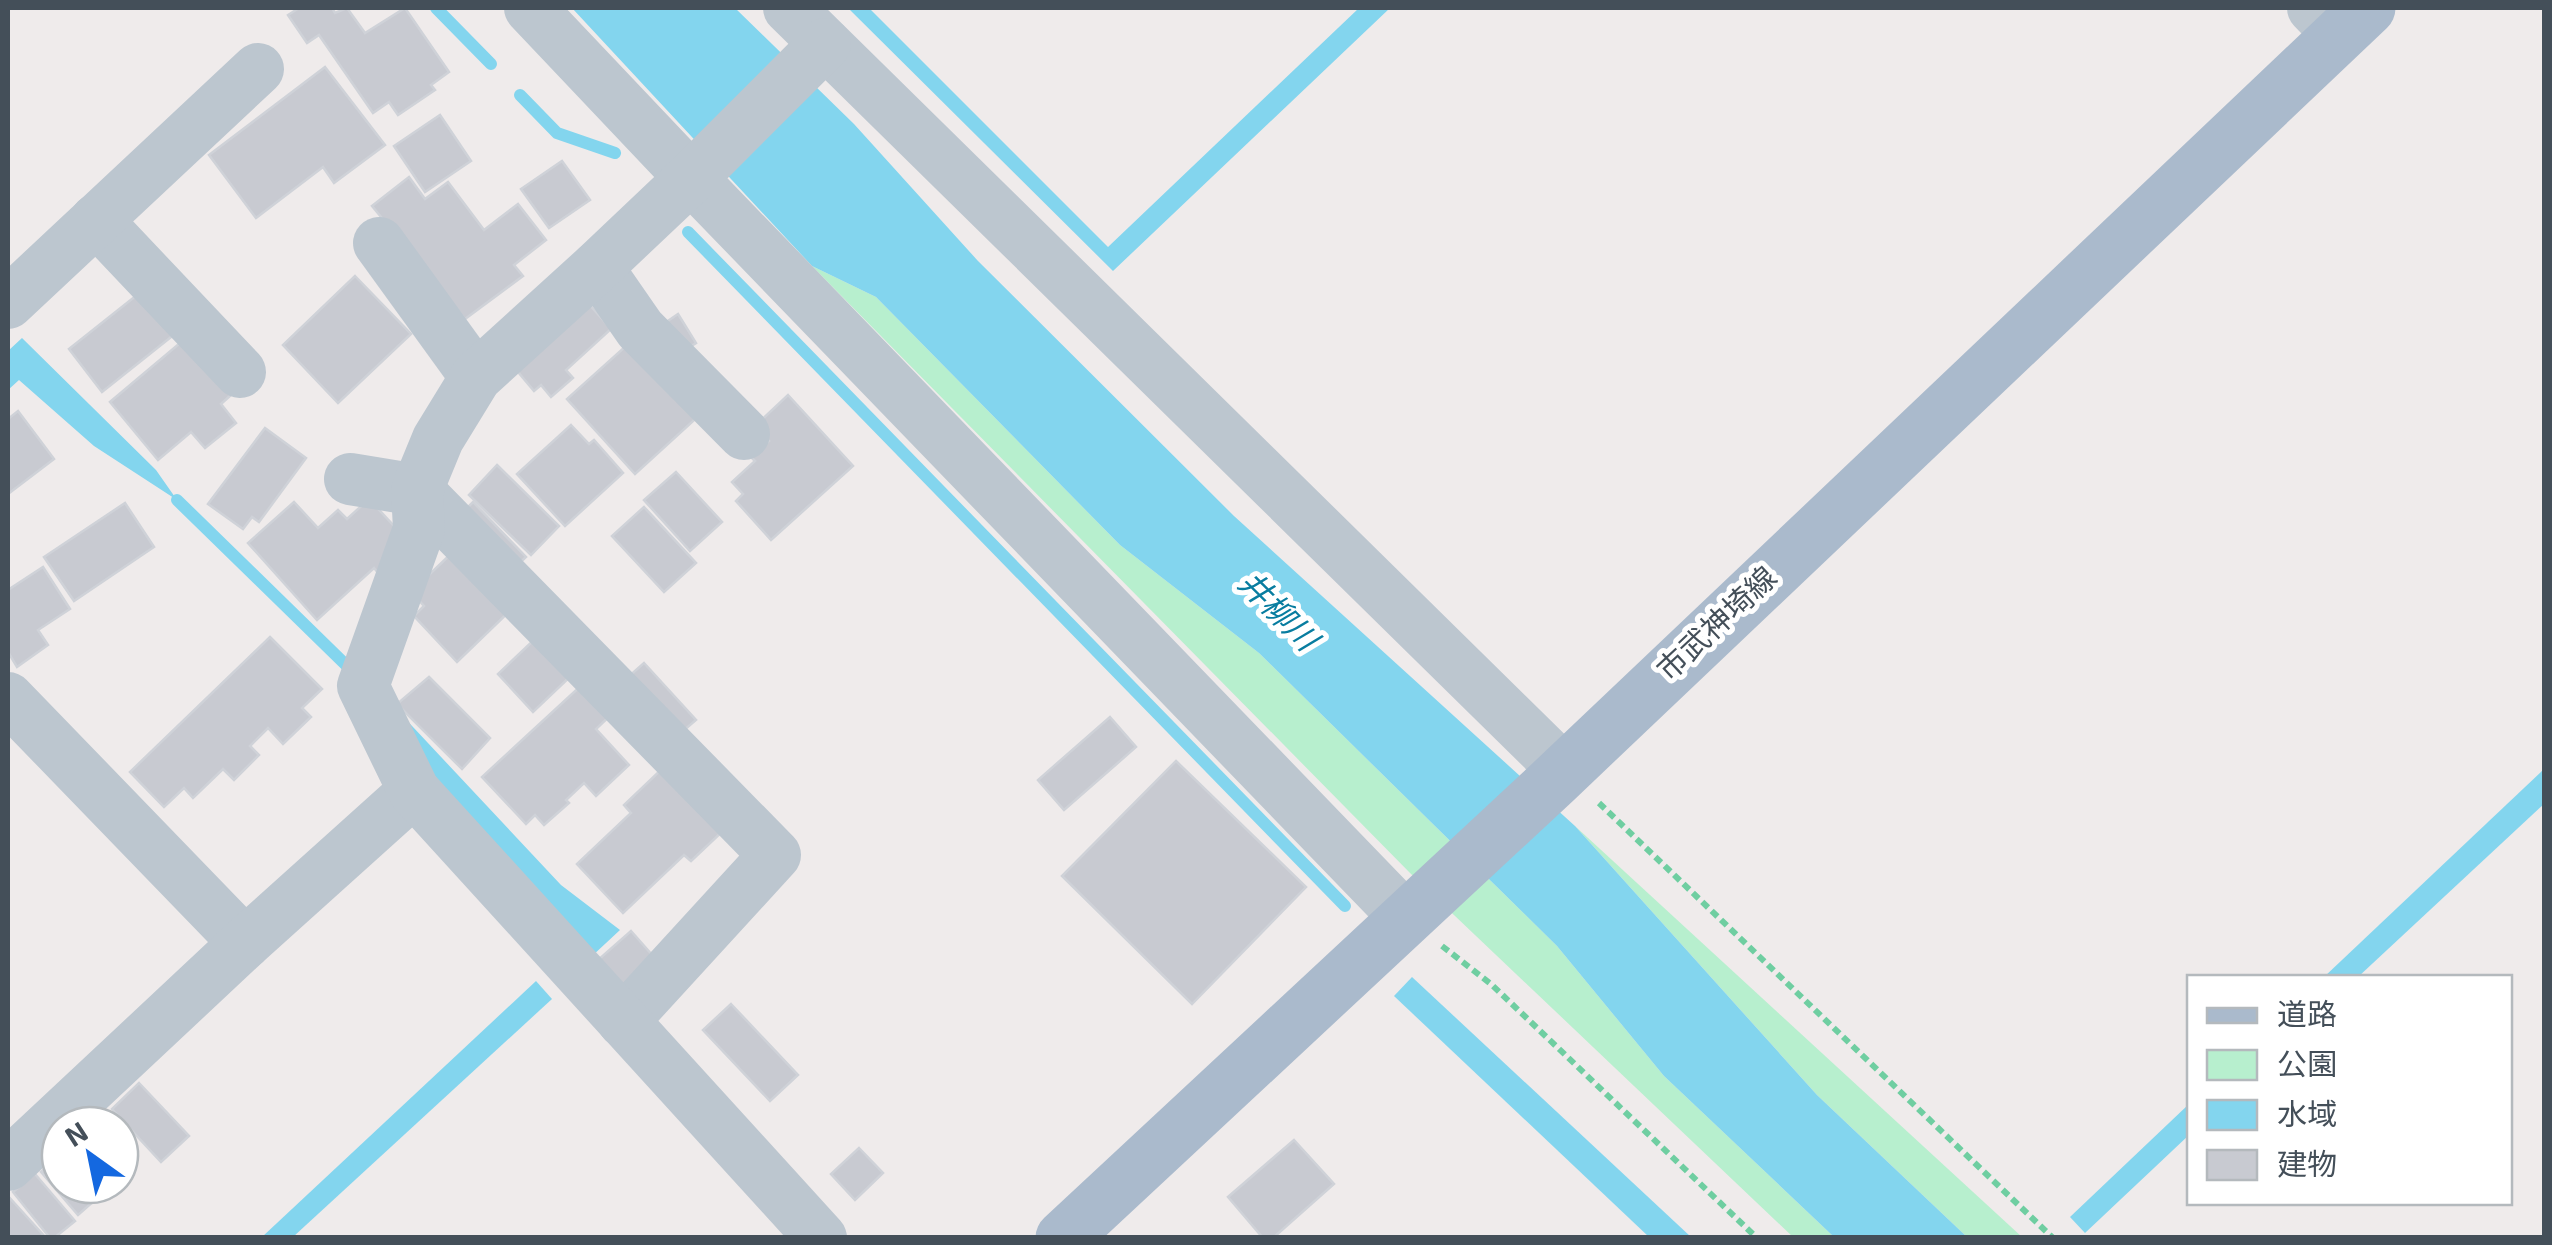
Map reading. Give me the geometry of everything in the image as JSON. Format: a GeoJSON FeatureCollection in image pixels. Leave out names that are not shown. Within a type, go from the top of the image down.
{"type":"FeatureCollection","features":[{"type":"Feature","properties":{"kind":"main road","name":"市武神埼線"},"geometry":{"type":"LineString","coordinates":[[1063,1238],[1559,774],[2340,17]]}},
{"type":"Feature","properties":{"kind":"street"},"geometry":{"type":"LineString","coordinates":[[530,8],[691,178],[1413,910]]}},
{"type":"Feature","properties":{"kind":"street"},"geometry":{"type":"LineString","coordinates":[[789,8],[1559,774]]}},
{"type":"Feature","properties":{"kind":"street"},"geometry":{"type":"LineString","coordinates":[[821,1238],[414,792],[363,686],[418,529],[417,490],[438,440],[476,377],[691,178],[825,44]]}},
{"type":"Feature","properties":{"kind":"street"},"geometry":{"type":"LineString","coordinates":[[8,303],[258,68]]}},
{"type":"Feature","properties":{"kind":"street"},"geometry":{"type":"LineString","coordinates":[[96,220],[240,372]]}},
{"type":"Feature","properties":{"kind":"street"},"geometry":{"type":"LineString","coordinates":[[379,243],[476,377]]}},
{"type":"Feature","properties":{"kind":"street"},"geometry":{"type":"LineString","coordinates":[[597,267],[640,330],[744,434]]}},
{"type":"Feature","properties":{"kind":"street"},"geometry":{"type":"LineString","coordinates":[[350,479],[417,490],[775,855],[623,1021]]}},
{"type":"Feature","properties":{"kind":"street"},"geometry":{"type":"LineString","coordinates":[[8,698],[246,944]]}},
{"type":"Feature","properties":{"kind":"street"},"geometry":{"type":"LineString","coordinates":[[8,1165],[414,792]]}},
{"type":"Feature","properties":{"kind":"path"},"geometry":{"type":"LineString","coordinates":[[1559,774],[2053,1238]]}},
{"type":"Feature","properties":{"kind":"path"},"geometry":{"type":"LineString","coordinates":[[1413,910],[1756,1238]]}},
{"type":"Feature","properties":{"kind":"green space"},"geometry":{"type":"Polygon","coordinates":[[[812,266],[876,297],[1120,545],[1259,653],[1557,946],[1664,1076],[1834,1237],[1793,1237],[1414,877],[812,266]]]}},
{"type":"Feature","properties":{"kind":"green space"},"geometry":{"type":"Polygon","coordinates":[[[1575,826],[2022,1237],[1967,1237],[1817,1095],[1575,826]]]}},
{"type":"Feature","properties":{"kind":"water","name":"井柳川"},"geometry":{"type":"Polygon","coordinates":[[[572,8],[735,8],[854,124],[978,261],[1234,516],[1575,826],[1817,1095],[1967,1237],[1834,1237],[1664,1076],[1557,946],[1259,653],[1120,545],[876,297],[812,266],[572,8]]]}},
{"type":"Feature","properties":{"kind":"water"},"geometry":{"type":"Polygon","coordinates":[[[848,8],[869,8],[1108,247],[1359,8],[1390,8],[1113,271],[848,8]]]}},
{"type":"Feature","properties":{"kind":"water"},"geometry":{"type":"Polygon","coordinates":[[[22,338],[156,470],[177,500],[94,446],[19,380],[8,390],[8,351],[22,338]]]}},
{"type":"Feature","properties":{"kind":"water"},"geometry":{"type":"Polygon","coordinates":[[[398,711],[561,885],[620,930],[591,957],[444,789],[393,716],[398,711]]]}},
{"type":"Feature","properties":{"kind":"water"},"geometry":{"type":"Polygon","coordinates":[[[2544,769],[2544,804],[2360,975],[2326,975],[2544,769]]]}},
{"type":"Feature","properties":{"kind":"water"},"geometry":{"type":"Polygon","coordinates":[[[1412,977],[1691,1237],[1649,1237],[1394,996],[1412,977]]]}},
{"type":"Feature","properties":{"kind":"water"},"geometry":{"type":"Polygon","coordinates":[[[536,981],[552,999],[293,1237],[262,1237],[536,981]]]}},
{"type":"Feature","properties":{"kind":"water"},"geometry":{"type":"Polygon","coordinates":[[[2187,1106],[2187,1137],[2085,1233],[2070,1217],[2187,1106]]]}},
{"type":"Feature","properties":{"kind":"building"},"geometry":{"type":"Polygon","coordinates":[[[299,8],[332,8],[335,13],[347,8],[365,33],[405,8],[449,72],[431,85],[435,90],[398,115],[389,102],[373,113],[319,35],[307,43],[288,15],[299,8]]]}},
{"type":"Feature","properties":{"kind":"building"},"geometry":{"type":"Polygon","coordinates":[[[325,67],[385,145],[334,183],[323,167],[256,218],[209,155],[325,67]]]}},
{"type":"Feature","properties":{"kind":"building"},"geometry":{"type":"Polygon","coordinates":[[[440,115],[471,161],[425,192],[394,146],[440,115]]]}},
{"type":"Feature","properties":{"kind":"building"},"geometry":{"type":"Polygon","coordinates":[[[562,161],[590,200],[549,228],[521,189],[562,161]]]}},
{"type":"Feature","properties":{"kind":"building"},"geometry":{"type":"Polygon","coordinates":[[[409,177],[425,199],[448,182],[484,230],[518,204],[546,240],[514,265],[523,276],[465,319],[372,206],[409,177]]]}},
{"type":"Feature","properties":{"kind":"building"},"geometry":{"type":"Polygon","coordinates":[[[355,276],[411,334],[338,403],[283,345],[355,276]]]}},
{"type":"Feature","properties":{"kind":"building"},"geometry":{"type":"Polygon","coordinates":[[[142,291],[176,333],[102,392],[69,349],[142,291]]]}},
{"type":"Feature","properties":{"kind":"building"},"geometry":{"type":"Polygon","coordinates":[[[580,294],[611,329],[566,370],[573,378],[551,397],[541,385],[534,391],[507,359],[580,294]]]}},
{"type":"Feature","properties":{"kind":"building"},"geometry":{"type":"Polygon","coordinates":[[[678,314],[696,343],[677,355],[659,327],[678,314]]]}},
{"type":"Feature","properties":{"kind":"building"},"geometry":{"type":"Polygon","coordinates":[[[636,337],[703,412],[635,474],[567,399],[636,337]]]}},
{"type":"Feature","properties":{"kind":"building"},"geometry":{"type":"Polygon","coordinates":[[[186,338],[232,394],[221,404],[236,423],[205,448],[191,432],[158,460],[110,402],[186,338]]]}},
{"type":"Feature","properties":{"kind":"building"},"geometry":{"type":"Polygon","coordinates":[[[788,395],[853,466],[771,540],[736,501],[743,494],[732,482],[755,461],[751,457],[769,441],[755,426],[788,395]]]}},
{"type":"Feature","properties":{"kind":"building"},"geometry":{"type":"Polygon","coordinates":[[[18,411],[54,459],[8,494],[8,419],[18,411]]]}},
{"type":"Feature","properties":{"kind":"building"},"geometry":{"type":"Polygon","coordinates":[[[571,425],[589,444],[594,440],[623,473],[565,526],[517,474],[571,425]]]}},
{"type":"Feature","properties":{"kind":"building"},"geometry":{"type":"Polygon","coordinates":[[[265,428],[306,458],[259,522],[252,517],[243,529],[208,504],[265,428]]]}},
{"type":"Feature","properties":{"kind":"building"},"geometry":{"type":"Polygon","coordinates":[[[497,465],[559,526],[531,555],[469,495],[497,465]]]}},
{"type":"Feature","properties":{"kind":"building"},"geometry":{"type":"Polygon","coordinates":[[[676,472],[722,522],[690,551],[644,500],[676,472]]]}},
{"type":"Feature","properties":{"kind":"building"},"geometry":{"type":"Polygon","coordinates":[[[369,499],[406,539],[385,581],[374,568],[317,620],[248,543],[294,502],[318,528],[338,510],[347,519],[369,499]]]}},
{"type":"Feature","properties":{"kind":"building"},"geometry":{"type":"Polygon","coordinates":[[[473,502],[526,557],[506,576],[453,522],[473,502]]]}},
{"type":"Feature","properties":{"kind":"building"},"geometry":{"type":"Polygon","coordinates":[[[125,503],[154,547],[74,601],[44,557],[125,503]]]}},
{"type":"Feature","properties":{"kind":"building"},"geometry":{"type":"Polygon","coordinates":[[[644,507],[696,563],[664,592],[612,536],[644,507]]]}},
{"type":"Feature","properties":{"kind":"building"},"geometry":{"type":"Polygon","coordinates":[[[457,548],[514,607],[457,662],[414,616],[424,606],[411,592],[457,548]]]}},
{"type":"Feature","properties":{"kind":"building"},"geometry":{"type":"Polygon","coordinates":[[[43,567],[70,609],[38,630],[48,645],[17,667],[8,652],[8,590],[43,567]]]}},
{"type":"Feature","properties":{"kind":"building"},"geometry":{"type":"Polygon","coordinates":[[[270,637],[322,689],[302,708],[311,717],[283,744],[268,728],[250,746],[259,755],[234,780],[223,769],[193,798],[184,788],[164,807],[130,772],[270,637]]]}},
{"type":"Feature","properties":{"kind":"building"},"geometry":{"type":"Polygon","coordinates":[[[537,637],[573,674],[533,712],[498,674],[537,637]]]}},
{"type":"Feature","properties":{"kind":"building"},"geometry":{"type":"Polygon","coordinates":[[[644,663],[696,720],[669,743],[618,686],[644,663]]]}},
{"type":"Feature","properties":{"kind":"building"},"geometry":{"type":"Polygon","coordinates":[[[429,677],[490,738],[462,769],[397,704],[429,677]]]}},
{"type":"Feature","properties":{"kind":"building"},"geometry":{"type":"Polygon","coordinates":[[[586,681],[614,712],[596,729],[629,765],[596,796],[584,783],[544,825],[535,815],[526,824],[482,777],[586,681]]]}},
{"type":"Feature","properties":{"kind":"building"},"geometry":{"type":"Polygon","coordinates":[[[1110,717],[1136,747],[1064,810],[1038,780],[1110,717]]]}},
{"type":"Feature","properties":{"kind":"building"},"geometry":{"type":"Polygon","coordinates":[[[1176,761],[1306,887],[1192,1004],[1062,876],[1176,761]]]}},
{"type":"Feature","properties":{"kind":"building"},"geometry":{"type":"Polygon","coordinates":[[[665,766],[725,829],[691,861],[684,855],[623,913],[577,864],[631,813],[624,805],[665,766]]]}},
{"type":"Feature","properties":{"kind":"building"},"geometry":{"type":"Polygon","coordinates":[[[631,931],[660,964],[628,993],[598,960],[631,931]]]}},
{"type":"Feature","properties":{"kind":"building"},"geometry":{"type":"Polygon","coordinates":[[[731,1004],[798,1075],[770,1101],[703,1030],[731,1004]]]}},
{"type":"Feature","properties":{"kind":"building"},"geometry":{"type":"Polygon","coordinates":[[[139,1083],[189,1136],[161,1162],[140,1139],[140,1105],[116,1105],[139,1083]]]}},
{"type":"Feature","properties":{"kind":"building"},"geometry":{"type":"Polygon","coordinates":[[[1294,1140],[1334,1184],[1273,1238],[1263,1238],[1228,1197],[1294,1140]]]}},
{"type":"Feature","properties":{"kind":"building"},"geometry":{"type":"Polygon","coordinates":[[[859,1148],[883,1173],[855,1200],[831,1174],[859,1148]]]}},
{"type":"Feature","properties":{"kind":"building"},"geometry":{"type":"Polygon","coordinates":[[[35,1174],[40,1180],[40,1205],[61,1205],[75,1221],[50,1238],[13,1192],[35,1174]]]}},
{"type":"Feature","properties":{"kind":"building"},"geometry":{"type":"Polygon","coordinates":[[[8,1196],[46,1238],[8,1238],[8,1196]]]}},
{"type":"Feature","properties":{"kind":"building"},"geometry":{"type":"Polygon","coordinates":[[[69,1205],[89,1205],[78,1215],[69,1205]]]}},
{"type":"Feature","properties":{"kind":"waterway"},"geometry":{"type":"LineString","coordinates":[[436,8],[491,64]]}},
{"type":"Feature","properties":{"kind":"waterway"},"geometry":{"type":"LineString","coordinates":[[520,95],[557,133],[615,153]]}},
{"type":"Feature","properties":{"kind":"waterway"},"geometry":{"type":"LineString","coordinates":[[688,232],[1345,906]]}},
{"type":"Feature","properties":{"kind":"waterway"},"geometry":{"type":"LineString","coordinates":[[177,500],[348,667]]}}]}
